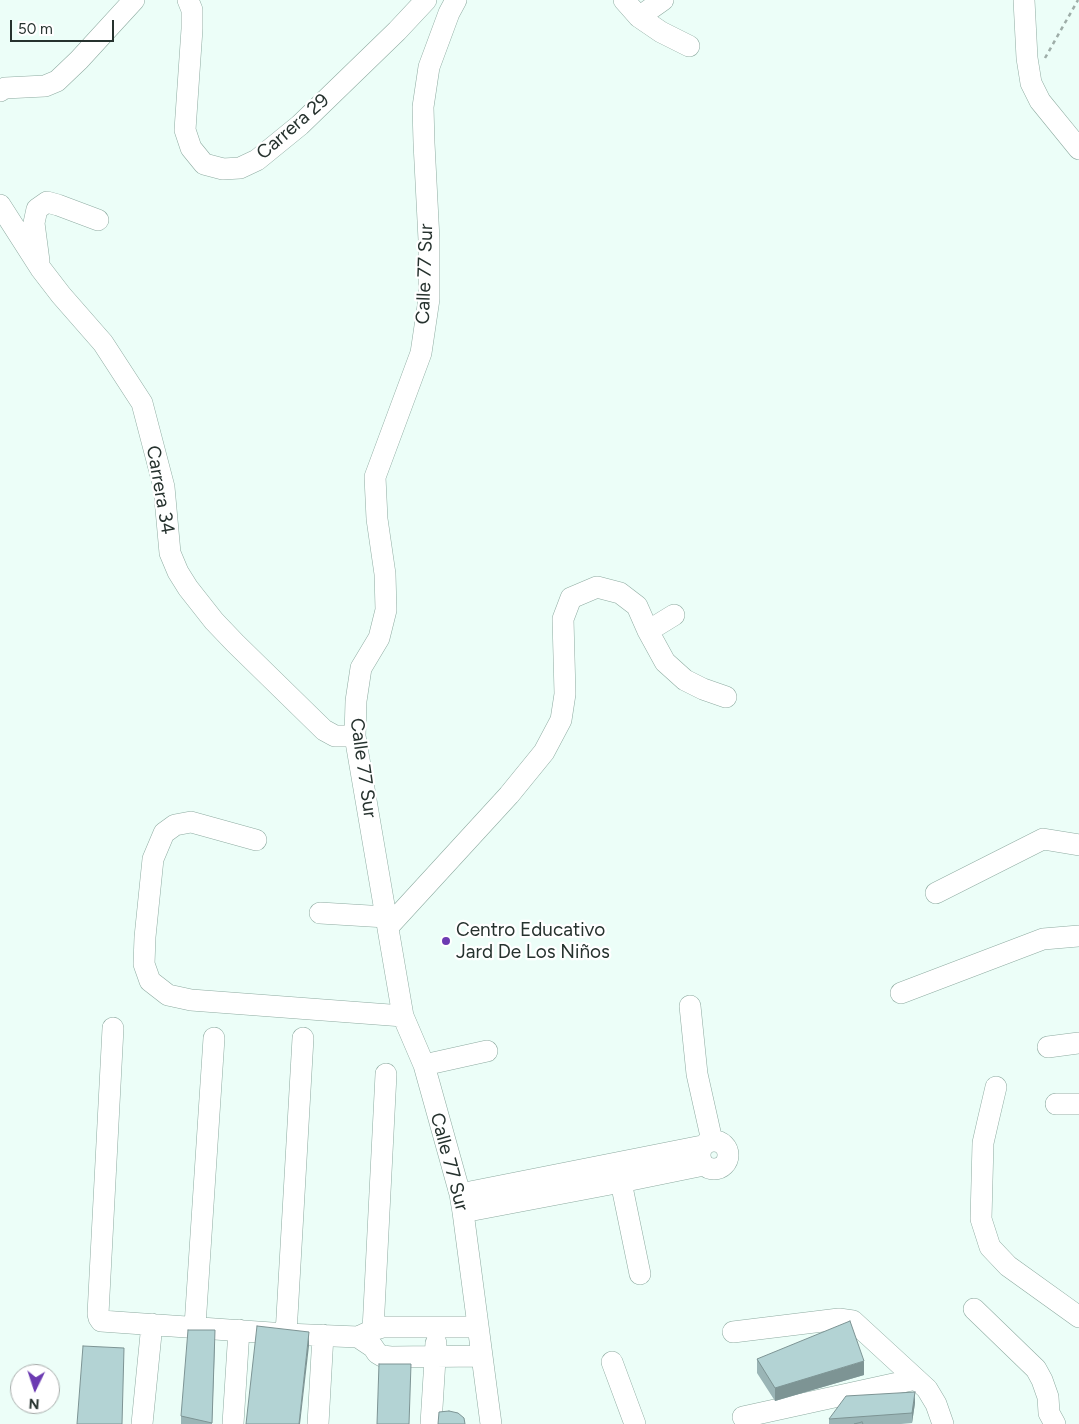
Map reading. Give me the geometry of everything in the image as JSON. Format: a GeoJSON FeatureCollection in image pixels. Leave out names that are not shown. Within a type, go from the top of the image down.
{"type":"FeatureCollection","features":[{"type":"Feature","properties":{"kind":"street"},"geometry":{"type":"LineString","coordinates":[[0,91],[5,88],[45,86],[57,81],[134,0]]}},
{"type":"Feature","properties":{"kind":"street","name":"Carrera 29"},"geometry":{"type":"LineString","coordinates":[[188,0],[192,10],[192,29],[185,130],[191,148],[204,164],[223,168],[240,168],[258,160],[306,118],[397,31],[426,0]]}},
{"type":"Feature","properties":{"kind":"street","name":"Calle 77 Sur"},"geometry":{"type":"LineString","coordinates":[[456,0],[428,67],[423,107],[429,240],[429,299],[421,352],[375,477],[377,520],[385,574],[386,610],[379,638],[361,668],[356,701],[355,736],[403,1016],[424,1065],[462,1203],[491,1424]]}},
{"type":"Feature","properties":{"kind":"street"},"geometry":{"type":"LineString","coordinates":[[624,0],[640,17],[662,32],[689,46]]}},
{"type":"Feature","properties":{"kind":"street"},"geometry":{"type":"LineString","coordinates":[[640,17],[663,0]]}},
{"type":"Feature","properties":{"kind":"street"},"geometry":{"type":"LineString","coordinates":[[1024,0],[1027,58],[1031,83],[1040,101],[1079,149]]}},
{"type":"Feature","properties":{"kind":"street"},"geometry":{"type":"LineString","coordinates":[[41,269],[34,223],[37,209],[47,202],[98,220]]}},
{"type":"Feature","properties":{"kind":"street","name":"Carrera 34"},"geometry":{"type":"LineString","coordinates":[[0,205],[41,269],[103,343],[142,403],[164,487],[170,553],[178,572],[188,588],[214,621],[235,643],[324,730],[335,736],[355,736]]}},
{"type":"Feature","properties":{"kind":"street"},"geometry":{"type":"LineString","coordinates":[[320,913],[387,922],[509,795],[544,752],[561,720],[565,694],[563,619],[571,598],[597,587],[620,593],[637,606],[665,662],[685,680],[726,697]]}},
{"type":"Feature","properties":{"kind":"street"},"geometry":{"type":"LineString","coordinates":[[648,631],[674,615]]}},
{"type":"Feature","properties":{"kind":"street"},"geometry":{"type":"LineString","coordinates":[[256,840],[192,822],[175,825],[164,833],[153,859],[144,937],[144,964],[150,981],[168,995],[191,1000],[403,1016]]}},
{"type":"Feature","properties":{"kind":"street"},"geometry":{"type":"LineString","coordinates":[[936,893],[1042,839],[1079,845]]}},
{"type":"Feature","properties":{"kind":"street"},"geometry":{"type":"LineString","coordinates":[[902,993],[1043,939],[1079,936]]}},
{"type":"Feature","properties":{"kind":"street"},"geometry":{"type":"LineString","coordinates":[[690,1006],[706,1151]]}},
{"type":"Feature","properties":{"kind":"street"},"geometry":{"type":"LineString","coordinates":[[112,1028],[98,1314],[101,1320],[323,1335],[365,1333],[384,1327],[478,1327]]}},
{"type":"Feature","properties":{"kind":"street"},"geometry":{"type":"LineString","coordinates":[[195,1326],[214,1038]]}},
{"type":"Feature","properties":{"kind":"street"},"geometry":{"type":"LineString","coordinates":[[286,1334],[303,1038]]}},
{"type":"Feature","properties":{"kind":"street"},"geometry":{"type":"LineString","coordinates":[[1048,1047],[1079,1043]]}},
{"type":"Feature","properties":{"kind":"street"},"geometry":{"type":"LineString","coordinates":[[424,1065],[487,1051]]}},
{"type":"Feature","properties":{"kind":"street"},"geometry":{"type":"LineString","coordinates":[[386,1074],[365,1333],[377,1353],[382,1356],[481,1356]]}},
{"type":"Feature","properties":{"kind":"street"},"geometry":{"type":"LineString","coordinates":[[996,1087],[984,1144],[982,1172],[981,1219],[990,1247],[1008,1266],[1079,1317]]}},
{"type":"Feature","properties":{"kind":"street"},"geometry":{"type":"LineString","coordinates":[[1056,1104],[1079,1104]]}},
{"type":"Feature","properties":{"kind":"street"},"geometry":{"type":"LineString","coordinates":[[462,1203],[621,1182],[706,1151]]}},
{"type":"Feature","properties":{"kind":"street"},"geometry":{"type":"LineString","coordinates":[[462,1203],[706,1151]]}},
{"type":"Feature","properties":{"kind":"street"},"geometry":{"type":"LineString","coordinates":[[621,1182],[640,1274]]}},
{"type":"Feature","properties":{"kind":"street"},"geometry":{"type":"LineString","coordinates":[[974,1309],[1036,1369],[1048,1396],[1049,1413],[1055,1424]]}},
{"type":"Feature","properties":{"kind":"street"},"geometry":{"type":"LineString","coordinates":[[733,1332],[839,1319],[853,1321],[927,1389],[936,1404],[943,1424]]}},
{"type":"Feature","properties":{"kind":"street"},"geometry":{"type":"LineString","coordinates":[[142,1424],[152,1324]]}},
{"type":"Feature","properties":{"kind":"street"},"geometry":{"type":"LineString","coordinates":[[431,1424],[438,1327]]}},
{"type":"Feature","properties":{"kind":"street"},"geometry":{"type":"LineString","coordinates":[[233,1424],[240,1330]]}},
{"type":"Feature","properties":{"kind":"street"},"geometry":{"type":"LineString","coordinates":[[318,1424],[323,1335]]}},
{"type":"Feature","properties":{"kind":"street"},"geometry":{"type":"LineString","coordinates":[[612,1362],[635,1424]]}},
{"type":"Feature","properties":{"kind":"street"},"geometry":{"type":"LineString","coordinates":[[743,1417],[916,1379]]}},
{"type":"Feature","properties":{"kind":"path"},"geometry":{"type":"LineString","coordinates":[[1045,58],[1078,0]]}},
{"type":"Feature","properties":{"kind":"building"},"geometry":{"type":"Polygon","coordinates":[[[850,1321],[864,1361],[775,1388],[757,1359],[850,1321]]]}},
{"type":"Feature","properties":{"kind":"building"},"geometry":{"type":"Polygon","coordinates":[[[257,1326],[309,1332],[299,1424],[246,1424],[257,1326]]]}},
{"type":"Feature","properties":{"kind":"building"},"geometry":{"type":"Polygon","coordinates":[[[188,1330],[215,1330],[212,1423],[181,1416],[188,1330]]]}},
{"type":"Feature","properties":{"kind":"building"},"geometry":{"type":"Polygon","coordinates":[[[83,1346],[124,1348],[122,1424],[77,1424],[83,1346]]]}},
{"type":"Feature","properties":{"kind":"building"},"geometry":{"type":"Polygon","coordinates":[[[379,1364],[411,1364],[409,1424],[377,1424],[379,1364]]]}},
{"type":"Feature","properties":{"kind":"building"},"geometry":{"type":"Polygon","coordinates":[[[915,1392],[912,1413],[829,1419],[846,1396],[915,1392]]]}},
{"type":"Feature","properties":{"kind":"building"},"geometry":{"type":"Polygon","coordinates":[[[449,1411],[458,1413],[464,1418],[465,1424],[438,1424],[439,1412],[449,1411]]]}},
{"type":"Feature","properties":{"kind":"place","name":"Centro Educativo Jard De Los Niños"},"geometry":{"type":"Point","coordinates":[446,941]}}]}
